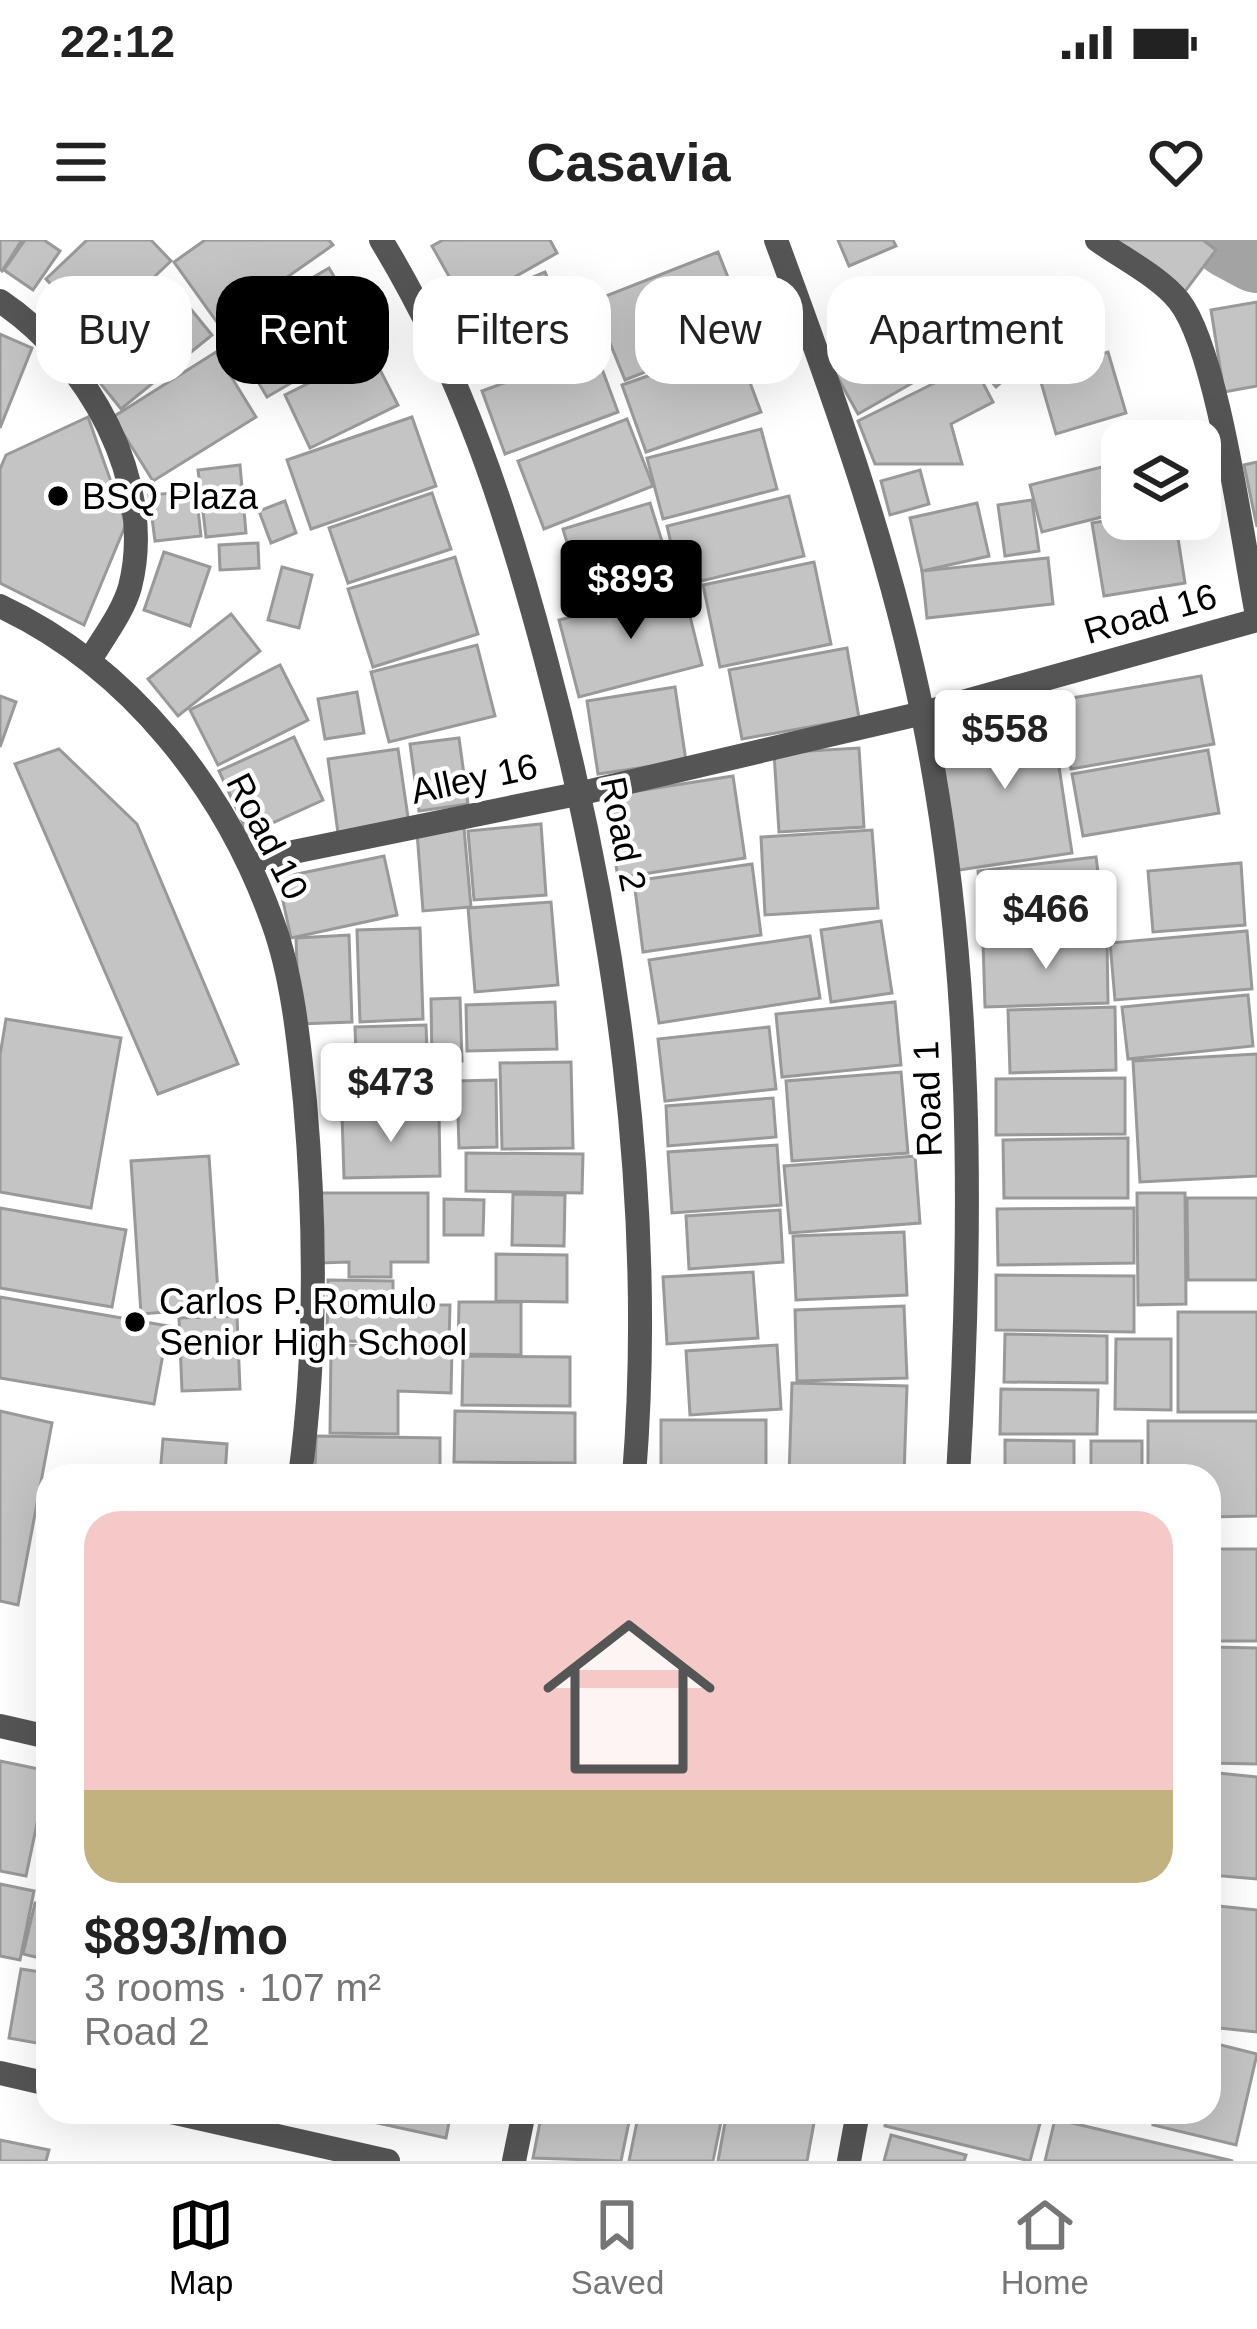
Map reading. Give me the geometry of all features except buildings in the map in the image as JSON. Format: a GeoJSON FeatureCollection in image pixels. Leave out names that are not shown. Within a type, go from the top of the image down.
{"type":"FeatureCollection","features":[{"type":"Feature","properties":{"kind":"street","name":"Road 2"},"geometry":{"type":"LineString","coordinates":[[381,240],[430,324],[474,422],[520,564],[582,793],[613,982],[632,1168],[640,1384],[635,1464]]}},
{"type":"Feature","properties":{"kind":"street","name":"Road 1"},"geometry":{"type":"LineString","coordinates":[[776,240],[863,475],[923,713],[949,890],[964,1096],[966,1340],[959,1464]]}},
{"type":"Feature","properties":{"kind":"street"},"geometry":{"type":"LineString","coordinates":[[1097,240],[1178,298],[1192,323],[1212,389],[1257,617]]}},
{"type":"Feature","properties":{"kind":"street"},"geometry":{"type":"LineString","coordinates":[[0,301],[45,339],[92,400],[130,482],[137,551],[128,593],[90,660]]}},
{"type":"Feature","properties":{"kind":"street","name":"Road 10"},"geometry":{"type":"LineString","coordinates":[[0,606],[90,660],[172,744],[208,791],[249,861],[276,928],[297,1037],[309,1148],[313,1337],[300,1464]]}},
{"type":"Feature","properties":{"kind":"street","name":"Road 16"},"geometry":{"type":"LineString","coordinates":[[923,713],[1257,617]]}},
{"type":"Feature","properties":{"kind":"street","name":"Alley 16"},"geometry":{"type":"LineString","coordinates":[[249,861],[582,793],[923,713]]}},
{"type":"Feature","properties":{"kind":"street"},"geometry":{"type":"LineString","coordinates":[[0,1726],[36,1734]]}},
{"type":"Feature","properties":{"kind":"street"},"geometry":{"type":"LineString","coordinates":[[0,2073],[36,2081]]}},
{"type":"Feature","properties":{"kind":"street"},"geometry":{"type":"LineString","coordinates":[[224,2124],[388,2161]]}},
{"type":"Feature","properties":{"kind":"street"},"geometry":{"type":"LineString","coordinates":[[514,2161],[522,2124]]}},
{"type":"Feature","properties":{"kind":"street"},"geometry":{"type":"LineString","coordinates":[[849,2161],[856,2124]]}},
{"type":"Feature","properties":{"kind":"waterway"},"geometry":{"type":"LineString","coordinates":[[1231,240],[1257,254]]}},
{"type":"Feature","properties":{"kind":"place","name":"BSQ Plaza"},"geometry":{"type":"Point","coordinates":[58,496]}},
{"type":"Feature","properties":{"kind":"place","name":"Carlos P. Romulo Senior High School"},"geometry":{"type":"Point","coordinates":[135,1322]}}]}
